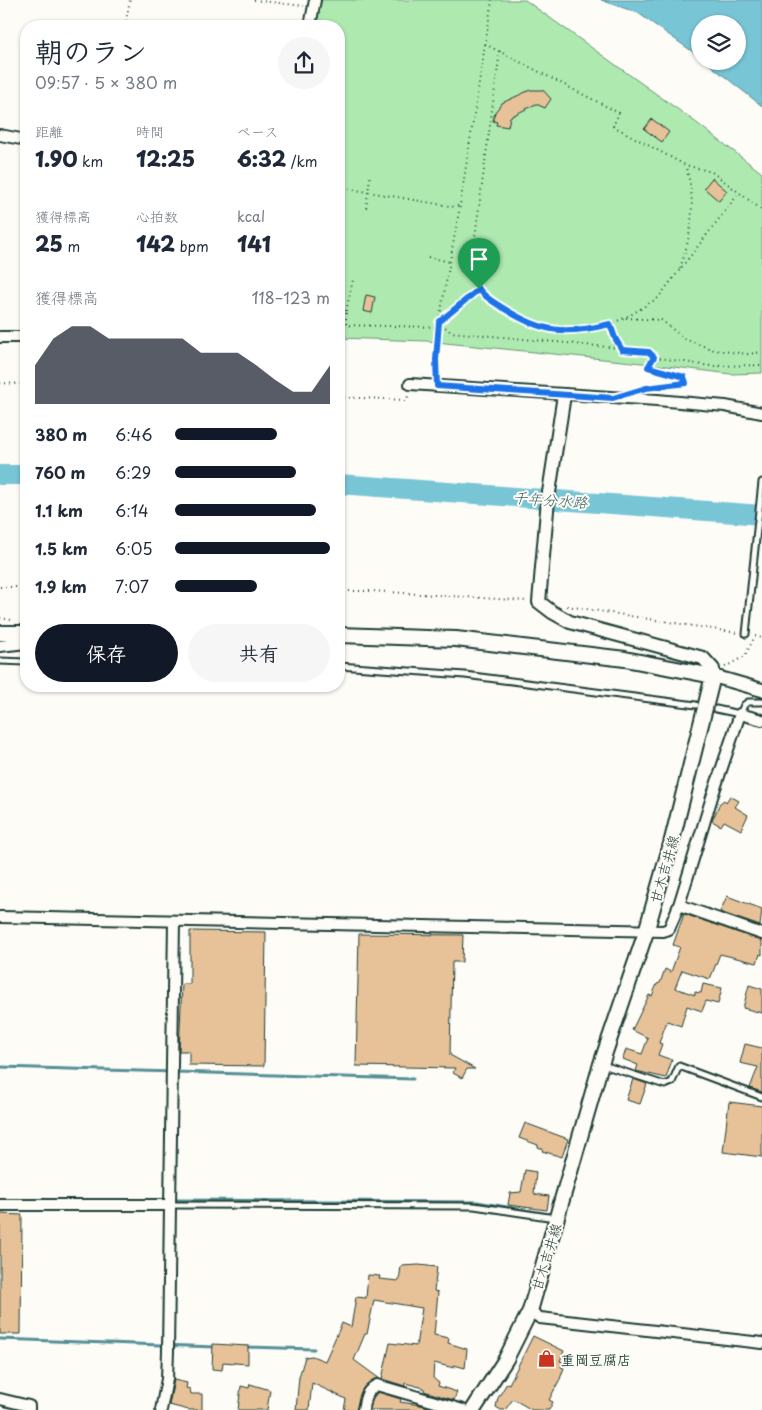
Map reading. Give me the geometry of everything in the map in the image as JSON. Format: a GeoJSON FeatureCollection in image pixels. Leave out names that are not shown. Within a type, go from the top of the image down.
{"type":"FeatureCollection","features":[{"type":"Feature","properties":{"kind":"main road"},"geometry":{"type":"LineString","coordinates":[[0,633],[20,633]]}},
{"type":"Feature","properties":{"kind":"main road"},"geometry":{"type":"LineString","coordinates":[[345,636],[456,639],[625,659],[713,673]]}},
{"type":"Feature","properties":{"kind":"main road","name":"甘木吉井線"},"geometry":{"type":"LineString","coordinates":[[473,1410],[506,1359],[530,1311],[601,1064],[646,932],[671,844],[713,673]]}},
{"type":"Feature","properties":{"kind":"street"},"geometry":{"type":"LineString","coordinates":[[311,20],[314,4]]}},
{"type":"Feature","properties":{"kind":"street"},"geometry":{"type":"LineString","coordinates":[[0,135],[20,139]]}},
{"type":"Feature","properties":{"kind":"street"},"geometry":{"type":"LineString","coordinates":[[0,337],[20,337]]}},
{"type":"Feature","properties":{"kind":"street"},"geometry":{"type":"LineString","coordinates":[[413,384],[677,402],[725,406],[762,413]]}},
{"type":"Feature","properties":{"kind":"street"},"geometry":{"type":"LineString","coordinates":[[564,395],[548,499],[539,602],[570,622],[703,658],[713,673],[762,690]]}},
{"type":"Feature","properties":{"kind":"street"},"geometry":{"type":"LineString","coordinates":[[0,646],[20,644]]}},
{"type":"Feature","properties":{"kind":"street"},"geometry":{"type":"LineString","coordinates":[[0,918],[663,931],[669,929],[679,905],[740,714],[762,720]]}},
{"type":"Feature","properties":{"kind":"street"},"geometry":{"type":"LineString","coordinates":[[679,905],[762,934]]}},
{"type":"Feature","properties":{"kind":"street"},"geometry":{"type":"LineString","coordinates":[[160,1410],[167,1378],[168,1352],[174,921]]}},
{"type":"Feature","properties":{"kind":"street"},"geometry":{"type":"LineString","coordinates":[[0,1205],[170,1205]]}},
{"type":"Feature","properties":{"kind":"street"},"geometry":{"type":"LineString","coordinates":[[530,1311],[540,1318],[762,1343]]}},
{"type":"Feature","properties":{"kind":"street"},"geometry":{"type":"LineString","coordinates":[[363,1410],[365,1397],[370,1388],[377,1385],[463,1410]]}},
{"type":"Feature","properties":{"kind":"street"},"geometry":{"type":"LineString","coordinates":[[0,1399],[29,1406],[29,1410]]}},
{"type":"Feature","properties":{"kind":"lane"},"geometry":{"type":"LineString","coordinates":[[746,634],[762,482]]}},
{"type":"Feature","properties":{"kind":"lane"},"geometry":{"type":"LineString","coordinates":[[0,661],[20,662]]}},
{"type":"Feature","properties":{"kind":"lane"},"geometry":{"type":"LineString","coordinates":[[345,666],[465,675],[696,705]]}},
{"type":"Feature","properties":{"kind":"lane"},"geometry":{"type":"LineString","coordinates":[[716,709],[740,714],[748,702],[762,702]]}},
{"type":"Feature","properties":{"kind":"lane"},"geometry":{"type":"LineString","coordinates":[[601,1064],[665,1085],[672,1082],[679,1066],[762,1097]]}},
{"type":"Feature","properties":{"kind":"lane"},"geometry":{"type":"LineString","coordinates":[[170,1205],[474,1206],[558,1218]]}},
{"type":"Feature","properties":{"kind":"path"},"geometry":{"type":"LineString","coordinates":[[126,20],[130,0]]}},
{"type":"Feature","properties":{"kind":"path"},"geometry":{"type":"LineString","coordinates":[[254,0],[314,4]]}},
{"type":"Feature","properties":{"kind":"path"},"geometry":{"type":"LineString","coordinates":[[437,386],[438,327],[460,205],[492,0]]}},
{"type":"Feature","properties":{"kind":"path"},"geometry":{"type":"LineString","coordinates":[[485,44],[619,113],[613,126],[685,166],[712,172],[762,210]]}},
{"type":"Feature","properties":{"kind":"path"},"geometry":{"type":"LineString","coordinates":[[500,51],[470,274],[479,289],[498,305],[525,322],[547,329],[581,331],[610,324],[658,298],[739,193]]}},
{"type":"Feature","properties":{"kind":"path"},"geometry":{"type":"LineString","coordinates":[[680,270],[688,244],[692,213],[690,182],[685,166]]}},
{"type":"Feature","properties":{"kind":"path"},"geometry":{"type":"LineString","coordinates":[[366,208],[370,177]]}},
{"type":"Feature","properties":{"kind":"path"},"geometry":{"type":"LineString","coordinates":[[345,188],[455,207],[460,205]]}},
{"type":"Feature","properties":{"kind":"path"},"geometry":{"type":"LineString","coordinates":[[428,257],[450,262]]}},
{"type":"Feature","properties":{"kind":"path"},"geometry":{"type":"LineString","coordinates":[[353,280],[346,311],[346,325],[438,327]]}},
{"type":"Feature","properties":{"kind":"path"},"geometry":{"type":"LineString","coordinates":[[439,322],[479,289]]}},
{"type":"Feature","properties":{"kind":"path"},"geometry":{"type":"LineString","coordinates":[[624,318],[661,320],[685,339],[714,350],[748,354],[762,352]]}},
{"type":"Feature","properties":{"kind":"path"},"geometry":{"type":"LineString","coordinates":[[439,322],[451,332],[649,352],[654,357],[710,366],[762,365]]}},
{"type":"Feature","properties":{"kind":"path"},"geometry":{"type":"LineString","coordinates":[[610,324],[622,350]]}},
{"type":"Feature","properties":{"kind":"path"},"geometry":{"type":"LineString","coordinates":[[646,388],[686,383],[684,377],[648,367],[654,357]]}},
{"type":"Feature","properties":{"kind":"path"},"geometry":{"type":"LineString","coordinates":[[0,383],[20,384]]}},
{"type":"Feature","properties":{"kind":"path"},"geometry":{"type":"LineString","coordinates":[[345,397],[406,400],[413,384]]}},
{"type":"Feature","properties":{"kind":"path"},"geometry":{"type":"LineString","coordinates":[[0,587],[20,587]]}},
{"type":"Feature","properties":{"kind":"path"},"geometry":{"type":"LineString","coordinates":[[345,591],[373,591],[539,602]]}},
{"type":"Feature","properties":{"kind":"path"},"geometry":{"type":"LineString","coordinates":[[558,604],[746,634]]}},
{"type":"Feature","properties":{"kind":"path"},"geometry":{"type":"LineString","coordinates":[[713,673],[745,656],[754,636],[762,638]]}},
{"type":"Feature","properties":{"kind":"green space"},"geometry":{"type":"Polygon","coordinates":[[[318,0],[525,0],[694,121],[762,173],[762,373],[731,374],[426,341],[345,338],[345,20],[315,20],[318,0]]]}},
{"type":"Feature","properties":{"kind":"water"},"geometry":{"type":"Polygon","coordinates":[[[601,0],[762,0],[762,106],[716,70],[746,70],[746,15],[691,15],[691,51],[638,13],[601,0]]]}},
{"type":"Feature","properties":{"kind":"building"},"geometry":{"type":"Polygon","coordinates":[[[530,90],[543,90],[551,99],[545,108],[536,104],[510,117],[508,127],[496,125],[497,122],[493,121],[495,112],[502,103],[530,90]]]}},
{"type":"Feature","properties":{"kind":"building"},"geometry":{"type":"Polygon","coordinates":[[[652,119],[669,132],[662,142],[644,129],[652,119]]]}},
{"type":"Feature","properties":{"kind":"building"},"geometry":{"type":"Polygon","coordinates":[[[712,178],[727,191],[719,201],[704,188],[712,178]]]}},
{"type":"Feature","properties":{"kind":"building"},"geometry":{"type":"Polygon","coordinates":[[[366,295],[375,297],[372,313],[363,311],[366,295]]]}},
{"type":"Feature","properties":{"kind":"building"},"geometry":{"type":"Polygon","coordinates":[[[730,796],[739,801],[735,807],[748,815],[741,830],[724,821],[721,826],[712,821],[720,803],[724,800],[726,802],[730,796]]]}},
{"type":"Feature","properties":{"kind":"building"},"geometry":{"type":"Polygon","coordinates":[[[727,896],[762,909],[760,926],[720,912],[727,896]]]}},
{"type":"Feature","properties":{"kind":"building"},"geometry":{"type":"Polygon","coordinates":[[[684,914],[762,941],[762,955],[760,954],[757,963],[720,954],[710,979],[682,970],[675,988],[695,995],[695,992],[701,993],[703,984],[722,988],[718,1004],[706,1001],[702,1011],[687,1006],[681,1026],[667,1021],[659,1043],[662,1044],[658,1055],[672,1060],[666,1078],[636,1071],[638,1065],[623,1059],[626,1049],[642,1054],[648,1038],[632,1030],[649,995],[652,996],[657,984],[660,983],[665,969],[671,972],[680,947],[673,945],[684,914]]]}},
{"type":"Feature","properties":{"kind":"building"},"geometry":{"type":"Polygon","coordinates":[[[190,931],[266,932],[264,1066],[189,1065],[189,1051],[179,1051],[182,984],[190,984],[190,931]]]}},
{"type":"Feature","properties":{"kind":"building"},"geometry":{"type":"Polygon","coordinates":[[[359,934],[463,935],[462,962],[452,962],[450,1055],[475,1069],[467,1069],[462,1078],[453,1073],[455,1068],[356,1066],[359,934]]]}},
{"type":"Feature","properties":{"kind":"building"},"geometry":{"type":"Polygon","coordinates":[[[749,985],[762,989],[762,1013],[743,1008],[749,985]]]}},
{"type":"Feature","properties":{"kind":"building"},"geometry":{"type":"Polygon","coordinates":[[[745,1044],[762,1048],[762,1092],[750,1088],[758,1067],[740,1063],[745,1044]]]}},
{"type":"Feature","properties":{"kind":"building"},"geometry":{"type":"Polygon","coordinates":[[[633,1079],[647,1084],[640,1104],[626,1100],[633,1079]]]}},
{"type":"Feature","properties":{"kind":"building"},"geometry":{"type":"Polygon","coordinates":[[[729,1102],[762,1106],[762,1157],[723,1152],[729,1102]]]}},
{"type":"Feature","properties":{"kind":"building"},"geometry":{"type":"Polygon","coordinates":[[[525,1123],[568,1139],[562,1157],[542,1151],[543,1149],[538,1147],[538,1145],[519,1138],[525,1123]]]}},
{"type":"Feature","properties":{"kind":"building"},"geometry":{"type":"Polygon","coordinates":[[[525,1170],[536,1172],[534,1194],[549,1196],[547,1210],[508,1205],[510,1193],[521,1192],[525,1170]]]}},
{"type":"Feature","properties":{"kind":"building"},"geometry":{"type":"Polygon","coordinates":[[[0,1214],[22,1215],[21,1334],[0,1334],[0,1214]]]}},
{"type":"Feature","properties":{"kind":"building"},"geometry":{"type":"Polygon","coordinates":[[[401,1266],[437,1267],[434,1291],[438,1292],[434,1335],[449,1338],[448,1343],[467,1349],[465,1368],[454,1365],[454,1368],[434,1363],[433,1378],[439,1383],[438,1386],[457,1392],[454,1400],[424,1391],[424,1388],[405,1383],[405,1386],[382,1379],[390,1343],[416,1346],[422,1308],[374,1300],[367,1334],[365,1334],[354,1360],[380,1379],[374,1379],[363,1388],[356,1410],[344,1410],[346,1399],[312,1383],[309,1410],[296,1410],[299,1377],[305,1357],[312,1356],[325,1361],[342,1323],[351,1327],[356,1297],[366,1298],[368,1275],[380,1276],[379,1279],[399,1281],[401,1266]]]}},
{"type":"Feature","properties":{"kind":"building"},"geometry":{"type":"Polygon","coordinates":[[[533,1336],[564,1351],[560,1361],[563,1362],[561,1367],[564,1368],[549,1400],[553,1402],[549,1410],[532,1410],[513,1399],[505,1410],[501,1410],[496,1407],[498,1398],[507,1383],[509,1384],[533,1336]]]}},
{"type":"Feature","properties":{"kind":"building"},"geometry":{"type":"Polygon","coordinates":[[[213,1344],[248,1346],[248,1364],[223,1362],[222,1370],[212,1369],[213,1344]]]}},
{"type":"Feature","properties":{"kind":"building"},"geometry":{"type":"Polygon","coordinates":[[[174,1380],[187,1383],[186,1388],[190,1389],[191,1394],[202,1394],[202,1410],[189,1410],[169,1405],[174,1380]]]}},
{"type":"Feature","properties":{"kind":"building"},"geometry":{"type":"Polygon","coordinates":[[[250,1384],[270,1390],[267,1410],[238,1410],[241,1386],[249,1388],[250,1384]]]}},
{"type":"Feature","properties":{"kind":"building"},"geometry":{"type":"Polygon","coordinates":[[[378,1392],[401,1399],[400,1402],[432,1408],[432,1410],[370,1410],[373,1398],[378,1392]]]}},
{"type":"Feature","properties":{"kind":"waterway","name":"千年分水路"},"geometry":{"type":"LineString","coordinates":[[0,475],[20,475]]}},
{"type":"Feature","properties":{"kind":"waterway","name":"千年分水路"},"geometry":{"type":"LineString","coordinates":[[345,484],[762,515]]}},
{"type":"Feature","properties":{"kind":"waterway"},"geometry":{"type":"LineString","coordinates":[[0,1067],[413,1079]]}},
{"type":"Feature","properties":{"kind":"waterway"},"geometry":{"type":"LineString","coordinates":[[176,1200],[477,1202],[549,1214]]}},
{"type":"Feature","properties":{"kind":"waterway"},"geometry":{"type":"LineString","coordinates":[[0,1339],[215,1347]]}},
{"type":"Feature","properties":{"kind":"waterway"},"geometry":{"type":"LineString","coordinates":[[244,1347],[314,1349]]}},
{"type":"Feature","properties":{"kind":"place","name":"重岡豆腐店"},"geometry":{"type":"Point","coordinates":[547,1359]}},
{"type":"Feature","properties":{"kind":"route"},"geometry":{"type":"LineString","coordinates":[[479,289],[498,305],[525,322],[547,329],[581,331],[610,324],[622,350],[649,352],[654,357],[648,367],[684,377],[686,383],[646,388],[613,398],[437,386],[436,360],[439,322],[479,289]]}}]}
